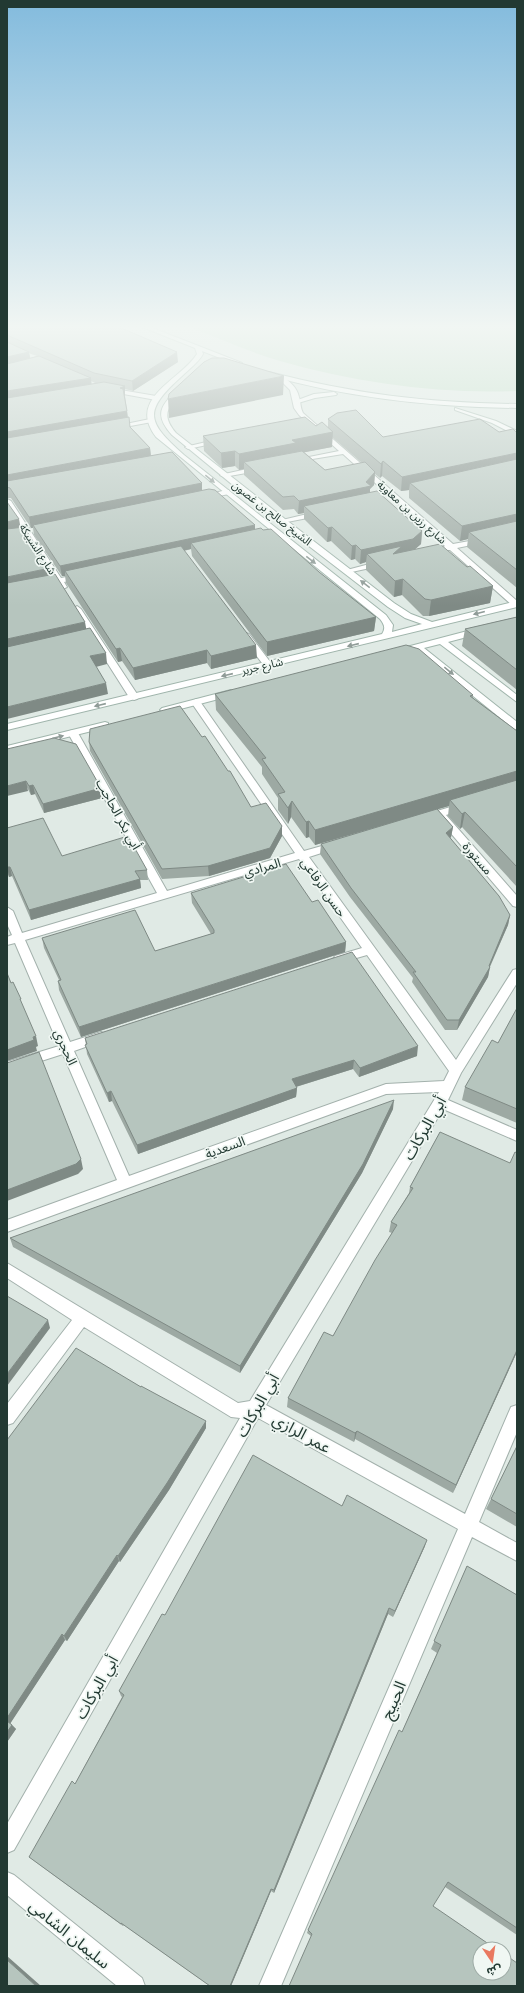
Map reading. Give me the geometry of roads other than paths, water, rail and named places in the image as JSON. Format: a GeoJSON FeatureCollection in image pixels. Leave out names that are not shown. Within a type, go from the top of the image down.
{"type":"FeatureCollection","features":[{"type":"Feature","properties":{"kind":"street","name":"الشيخ صالح بن غصون"},"geometry":{"type":"LineString","coordinates":[[165,420],[168,428],[188,447],[382,598],[398,610],[416,620],[434,625]]}},
{"type":"Feature","properties":{"kind":"street","name":"شارع رزين بن معاوية"},"geometry":{"type":"LineString","coordinates":[[305,420],[309,425],[344,452],[516,604]]}},
{"type":"Feature","properties":{"kind":"street"},"geometry":{"type":"LineString","coordinates":[[487,420],[517,434]]}},
{"type":"Feature","properties":{"kind":"street","name":"الشيخ صالح بن غصون"},"geometry":{"type":"LineString","coordinates":[[150,421],[160,437],[178,456],[226,492],[274,535],[381,615]]}},
{"type":"Feature","properties":{"kind":"street"},"geometry":{"type":"LineString","coordinates":[[105,429],[150,421]]}},
{"type":"Feature","properties":{"kind":"street"},"geometry":{"type":"LineString","coordinates":[[188,447],[227,440]]}},
{"type":"Feature","properties":{"kind":"street"},"geometry":{"type":"LineString","coordinates":[[291,462],[344,452]]}},
{"type":"Feature","properties":{"kind":"street"},"geometry":{"type":"LineString","coordinates":[[224,475],[269,466]]}},
{"type":"Feature","properties":{"kind":"street"},"geometry":{"type":"LineString","coordinates":[[196,498],[226,492]]}},
{"type":"Feature","properties":{"kind":"street","name":"شارع الشبيكة"},"geometry":{"type":"LineString","coordinates":[[7,501],[59,581],[90,636],[134,697]]}},
{"type":"Feature","properties":{"kind":"street"},"geometry":{"type":"LineString","coordinates":[[282,521],[327,511]]}},
{"type":"Feature","properties":{"kind":"street"},"geometry":{"type":"LineString","coordinates":[[436,550],[488,539]]}},
{"type":"Feature","properties":{"kind":"street"},"geometry":{"type":"LineString","coordinates":[[347,571],[392,561]]}},
{"type":"Feature","properties":{"kind":"street"},"geometry":{"type":"LineString","coordinates":[[36,585],[88,574]]}},
{"type":"Feature","properties":{"kind":"street"},"geometry":{"type":"LineString","coordinates":[[366,603],[378,605],[383,604],[382,598]]}},
{"type":"Feature","properties":{"kind":"street","name":"شارع جرير"},"geometry":{"type":"LineString","coordinates":[[7,727],[516,604]]}},
{"type":"Feature","properties":{"kind":"street"},"geometry":{"type":"LineString","coordinates":[[384,637],[387,634],[389,625],[381,615],[383,608],[398,610]]}},
{"type":"Feature","properties":{"kind":"street"},"geometry":{"type":"LineString","coordinates":[[240,628],[268,665]]}},
{"type":"Feature","properties":{"kind":"street"},"geometry":{"type":"LineString","coordinates":[[388,654],[487,630]]}},
{"type":"Feature","properties":{"kind":"street"},"geometry":{"type":"LineString","coordinates":[[442,641],[517,699]]}},
{"type":"Feature","properties":{"kind":"street"},"geometry":{"type":"LineString","coordinates":[[418,647],[517,727]]}},
{"type":"Feature","properties":{"kind":"street","name":"شارع جرير"},"geometry":{"type":"LineString","coordinates":[[158,712],[242,691]]}},
{"type":"Feature","properties":{"kind":"street","name":"حسن الرفاعي"},"geometry":{"type":"LineString","coordinates":[[196,702],[369,950],[456,1070]]}},
{"type":"Feature","properties":{"kind":"street"},"geometry":{"type":"LineString","coordinates":[[7,749],[112,723]]}},
{"type":"Feature","properties":{"kind":"street","name":"أبي بكر الحاجب"},"geometry":{"type":"LineString","coordinates":[[73,733],[164,895]]}},
{"type":"Feature","properties":{"kind":"street"},"geometry":{"type":"LineString","coordinates":[[416,820],[474,803]]}},
{"type":"Feature","properties":{"kind":"street","name":"مستورة"},"geometry":{"type":"LineString","coordinates":[[438,813],[517,903]]}},
{"type":"Feature","properties":{"kind":"street","name":"المرادي"},"geometry":{"type":"LineString","coordinates":[[13,939],[347,841]]}},
{"type":"Feature","properties":{"kind":"street","name":"الحجري"},"geometry":{"type":"LineString","coordinates":[[7,911],[13,939],[67,1048],[125,1183]]}},
{"type":"Feature","properties":{"kind":"street"},"geometry":{"type":"LineString","coordinates":[[331,962],[369,950]]}},
{"type":"Feature","properties":{"kind":"street","name":"أبي البركات"},"geometry":{"type":"LineString","coordinates":[[7,1843],[255,1408],[440,1102],[456,1070],[515,982]]}},
{"type":"Feature","properties":{"kind":"street"},"geometry":{"type":"LineString","coordinates":[[7,1068],[112,1033]]}},
{"type":"Feature","properties":{"kind":"street","name":"السعدية"},"geometry":{"type":"LineString","coordinates":[[7,1226],[386,1089],[447,1086]]}},
{"type":"Feature","properties":{"kind":"street"},"geometry":{"type":"LineString","coordinates":[[440,1102],[517,1136]]}},
{"type":"Feature","properties":{"kind":"street"},"geometry":{"type":"LineString","coordinates":[[7,1270],[82,1318],[237,1411],[255,1408]]}},
{"type":"Feature","properties":{"kind":"street"},"geometry":{"type":"LineString","coordinates":[[7,1417],[82,1318]]}},
{"type":"Feature","properties":{"kind":"street","name":"عمر الرازي"},"geometry":{"type":"LineString","coordinates":[[255,1408],[469,1524],[517,1552]]}},
{"type":"Feature","properties":{"kind":"street","name":"الحبيج"},"geometry":{"type":"LineString","coordinates":[[270,1986],[517,1413]]}},
{"type":"Feature","properties":{"kind":"street","name":"سليمان الشامي"},"geometry":{"type":"LineString","coordinates":[[7,1882],[134,1986]]}}]}
